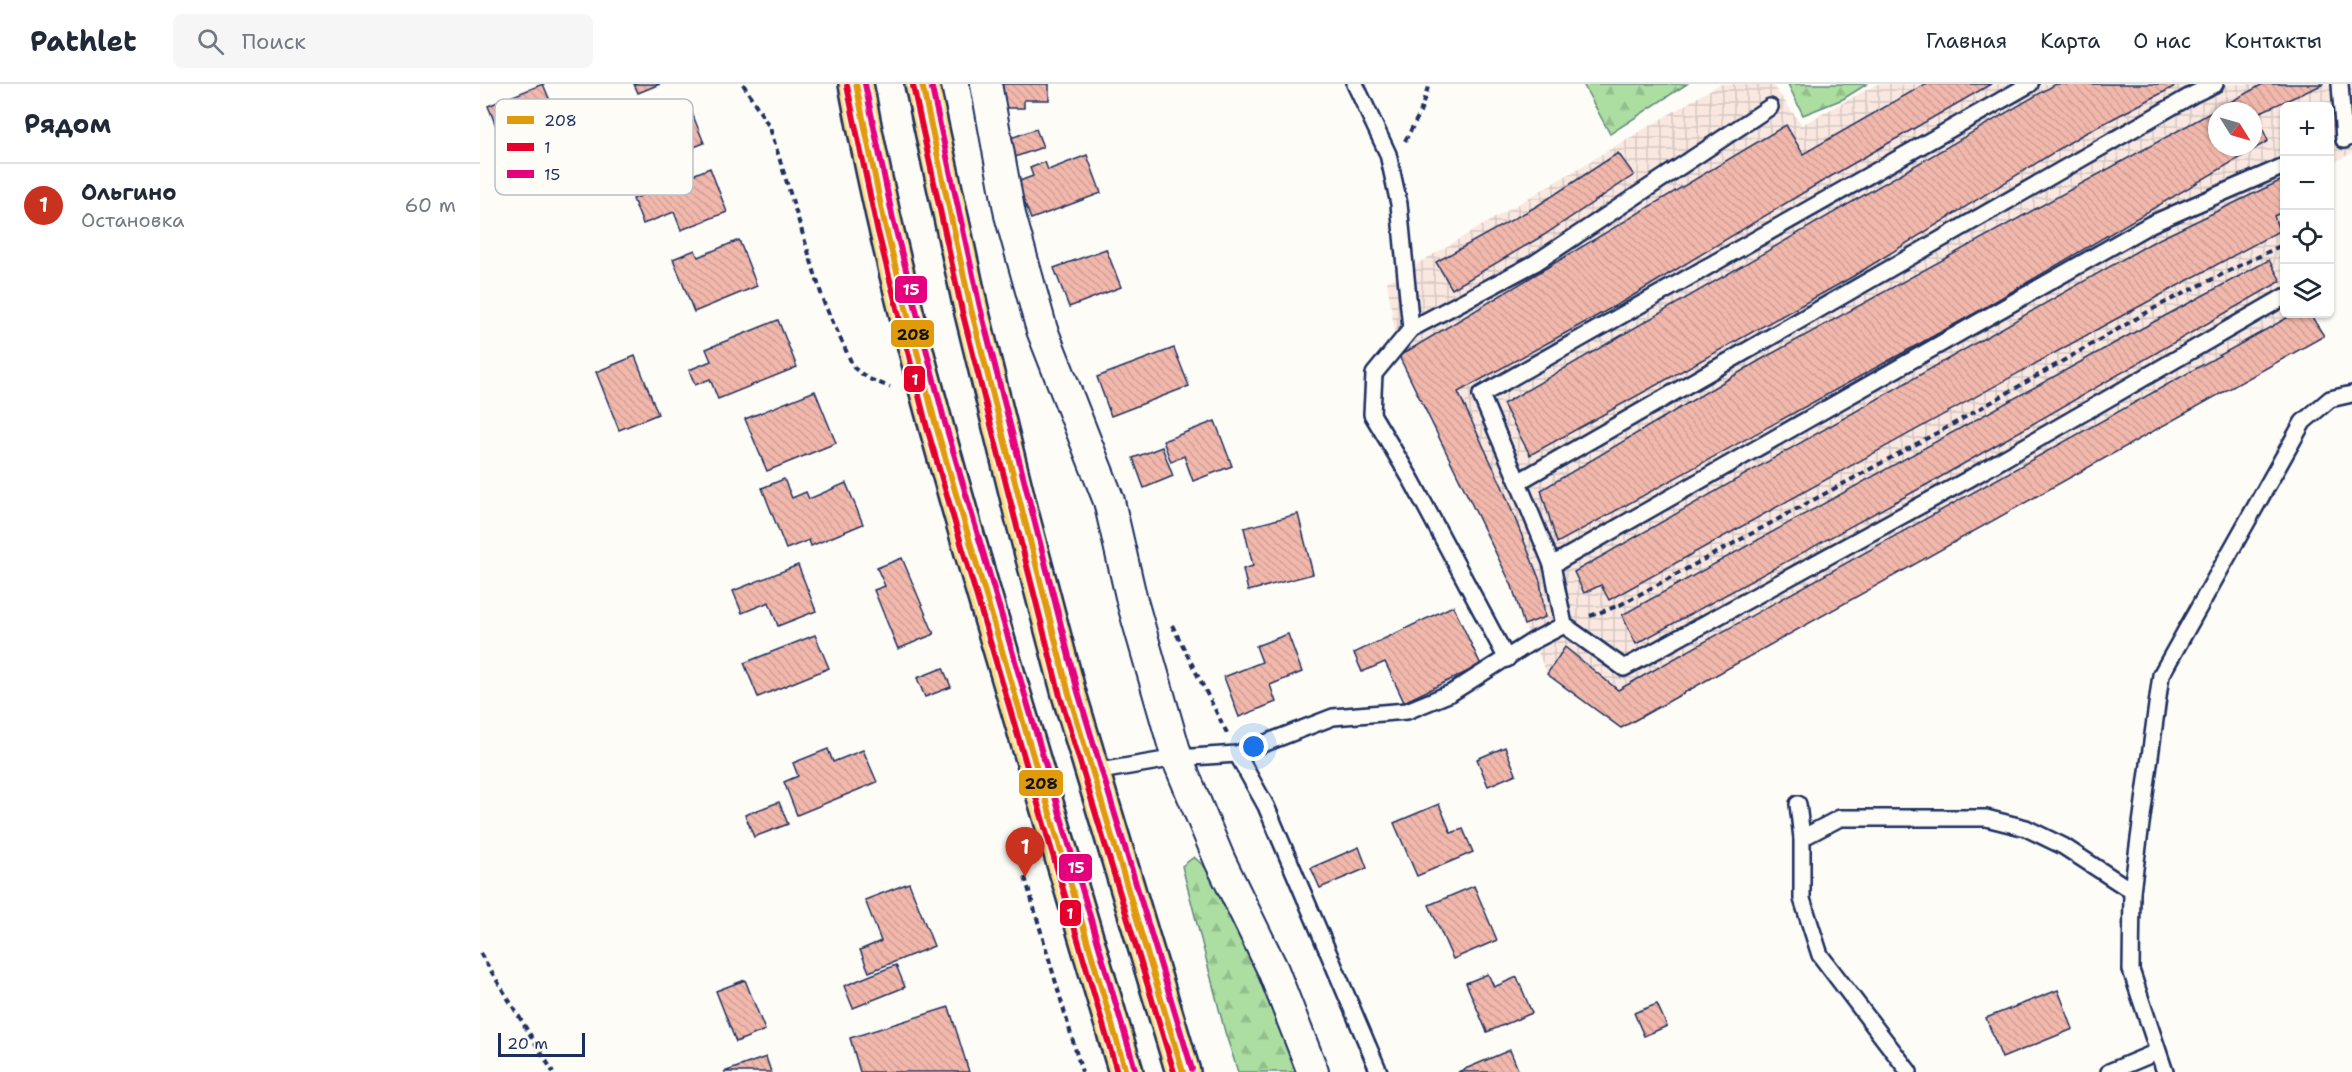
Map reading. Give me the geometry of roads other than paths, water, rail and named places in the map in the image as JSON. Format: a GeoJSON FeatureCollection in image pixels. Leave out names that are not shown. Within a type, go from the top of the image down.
{"type":"FeatureCollection","features":[{"type":"Feature","properties":{"kind":"main road"},"geometry":{"type":"LineString","coordinates":[[856,84],[898,280],[955,495],[1059,854],[1126,1072]]}},
{"type":"Feature","properties":{"kind":"main road"},"geometry":{"type":"LineString","coordinates":[[922,84],[971,309],[1069,694],[1183,1072]]}},
{"type":"Feature","properties":{"kind":"street"},"geometry":{"type":"LineString","coordinates":[[986,84],[1010,215],[1042,330],[1109,501],[1132,601],[1177,758],[1220,861],[1273,970],[1313,1072]]}},
{"type":"Feature","properties":{"kind":"lane"},"geometry":{"type":"LineString","coordinates":[[1355,84],[1388,154],[1399,204],[1411,329]]}},
{"type":"Feature","properties":{"kind":"lane"},"geometry":{"type":"LineString","coordinates":[[2030,84],[1481,396],[1552,565],[1564,625],[1624,668],[1967,480],[2280,299]]}},
{"type":"Feature","properties":{"kind":"lane"},"geometry":{"type":"LineString","coordinates":[[1518,482],[2215,84]]}},
{"type":"Feature","properties":{"kind":"lane"},"geometry":{"type":"LineString","coordinates":[[2334,144],[2348,138],[2340,84]]}},
{"type":"Feature","properties":{"kind":"lane"},"geometry":{"type":"LineString","coordinates":[[1507,658],[1372,414],[1374,374],[1411,329],[1535,263],[1770,107]]}},
{"type":"Feature","properties":{"kind":"lane"},"geometry":{"type":"LineString","coordinates":[[1552,565],[2151,224],[2280,168]]}},
{"type":"Feature","properties":{"kind":"lane"},"geometry":{"type":"LineString","coordinates":[[2165,1072],[2131,970],[2132,891],[2161,675],[2303,422],[2330,399],[2352,394]]}},
{"type":"Feature","properties":{"kind":"lane"},"geometry":{"type":"LineString","coordinates":[[1094,772],[1177,758],[1237,754],[1334,717],[1407,711],[1451,693],[1533,641],[1564,625]]}},
{"type":"Feature","properties":{"kind":"lane"},"geometry":{"type":"LineString","coordinates":[[1237,754],[1266,806],[1379,1072]]}},
{"type":"Feature","properties":{"kind":"lane"},"geometry":{"type":"LineString","coordinates":[[1798,804],[1802,838],[1802,899],[1820,955],[1909,1072]]}},
{"type":"Feature","properties":{"kind":"lane"},"geometry":{"type":"LineString","coordinates":[[1802,838],[1840,818],[1986,818],[2026,828],[2063,846],[2132,891]]}},
{"type":"Feature","properties":{"kind":"lane"},"geometry":{"type":"LineString","coordinates":[[2109,1072],[2157,1052]]}},
{"type":"Feature","properties":{"kind":"place","name":"Ольгино"},"geometry":{"type":"Point","coordinates":[1025,877]}}]}
